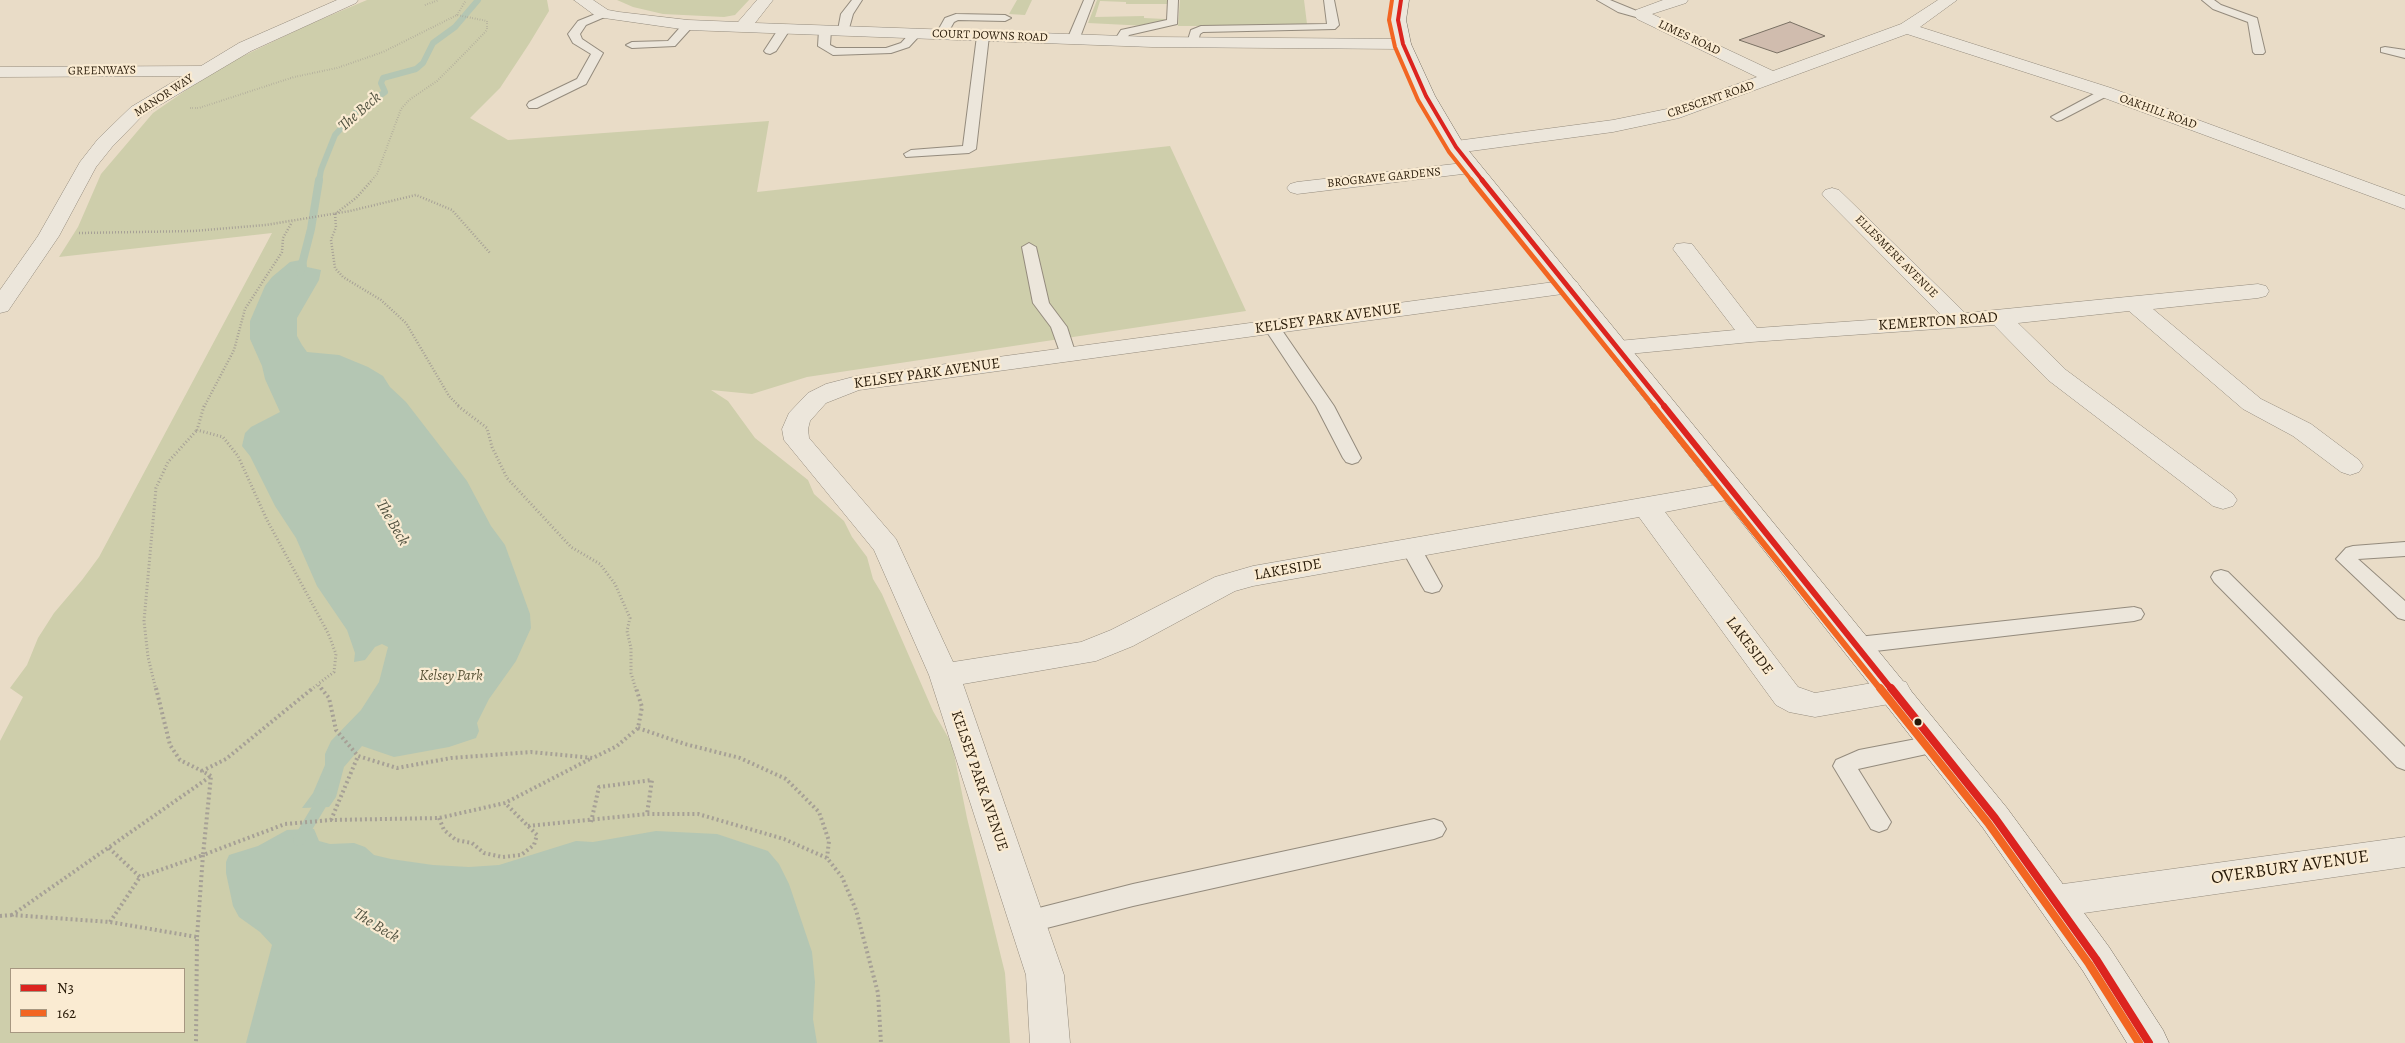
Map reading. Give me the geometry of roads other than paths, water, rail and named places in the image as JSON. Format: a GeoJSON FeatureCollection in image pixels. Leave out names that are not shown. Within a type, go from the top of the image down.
{"type":"FeatureCollection","features":[{"type":"Feature","properties":{"kind":"street","name":"MANOR WAY"},"geometry":{"type":"LineString","coordinates":[[0,306],[48,236],[87,166],[105,143],[137,111],[203,70],[266,37],[350,0]]}},
{"type":"Feature","properties":{"kind":"street","name":"COURT DOWNS ROAD"},"geometry":{"type":"LineString","coordinates":[[582,0],[604,14],[639,21],[688,25],[1073,40],[1193,43],[1403,44]]}},
{"type":"Feature","properties":{"kind":"street"},"geometry":{"type":"LineString","coordinates":[[743,27],[765,0]]}},
{"type":"Feature","properties":{"kind":"street"},"geometry":{"type":"LineString","coordinates":[[1401,0],[1398,20],[1403,44],[1426,96],[1464,157],[1938,744],[2056,902],[2096,959],[2149,1043]]}},
{"type":"Feature","properties":{"kind":"street","name":"LIMES ROAD"},"geometry":{"type":"LineString","coordinates":[[1680,0],[1648,10],[1642,13],[1643,16],[1774,78]]}},
{"type":"Feature","properties":{"kind":"street","name":"CRESCENT ROAD"},"geometry":{"type":"LineString","coordinates":[[1464,157],[1646,120],[1696,107],[1907,28],[1949,0]]}},
{"type":"Feature","properties":{"kind":"street","name":"OAKHILL ROAD"},"geometry":{"type":"LineString","coordinates":[[1907,28],[2105,92],[2400,197]]}},
{"type":"Feature","properties":{"kind":"street","name":"GREENWAYS"},"geometry":{"type":"LineString","coordinates":[[0,72],[203,70]]}},
{"type":"Feature","properties":{"kind":"street","name":"BROGRAVE GARDENS"},"geometry":{"type":"LineString","coordinates":[[1279,178],[1294,195],[1464,157]]}},
{"type":"Feature","properties":{"kind":"street","name":"ELLESMERE AVENUE"},"geometry":{"type":"LineString","coordinates":[[1832,194],[1959,320]]}},
{"type":"Feature","properties":{"kind":"street"},"geometry":{"type":"LineString","coordinates":[[1684,249],[1751,335]]}},
{"type":"Feature","properties":{"kind":"street","name":"KELSEY PARK AVENUE"},"geometry":{"type":"LineString","coordinates":[[1050,1043],[1045,976],[944,675],[886,546],[797,440],[795,429],[798,419],[817,398],[835,389],[857,383],[1569,287]]}},
{"type":"Feature","properties":{"kind":"street","name":"KEMERTON ROAD"},"geometry":{"type":"LineString","coordinates":[[1618,348],[1751,335],[2000,318],[2258,291]]}},
{"type":"Feature","properties":{"kind":"street"},"geometry":{"type":"LineString","coordinates":[[2135,305],[2252,404],[2302,430],[2350,466]]}},
{"type":"Feature","properties":{"kind":"street"},"geometry":{"type":"LineString","coordinates":[[2000,318],[2057,374],[2223,500]]}},
{"type":"Feature","properties":{"kind":"street","name":"LAKESIDE"},"geometry":{"type":"LineString","coordinates":[[944,675],[1085,653],[1122,638],[1225,584],[1253,576],[1733,491]]}},
{"type":"Feature","properties":{"kind":"street","name":"LAKESIDE"},"geometry":{"type":"LineString","coordinates":[[1646,506],[1787,696],[1800,703],[1815,705],[1895,691]]}},
{"type":"Feature","properties":{"kind":"street","name":"OVERBURY AVENUE"},"geometry":{"type":"LineString","coordinates":[[2056,902],[2405,852]]}},
{"type":"Feature","properties":{"kind":"lane"},"geometry":{"type":"LineString","coordinates":[[844,30],[847,14],[857,0]]}},
{"type":"Feature","properties":{"kind":"lane"},"geometry":{"type":"LineString","coordinates":[[1073,40],[1089,0]]}},
{"type":"Feature","properties":{"kind":"lane"},"geometry":{"type":"LineString","coordinates":[[1120,41],[1125,32],[1173,22],[1174,0]]}},
{"type":"Feature","properties":{"kind":"lane"},"geometry":{"type":"LineString","coordinates":[[1193,43],[1195,32],[1201,29],[1331,27],[1333,25],[1329,0]]}},
{"type":"Feature","properties":{"kind":"lane"},"geometry":{"type":"LineString","coordinates":[[1602,0],[1622,10],[1643,16]]}},
{"type":"Feature","properties":{"kind":"lane"},"geometry":{"type":"LineString","coordinates":[[2208,0],[2217,7],[2241,14],[2253,20],[2259,52]]}},
{"type":"Feature","properties":{"kind":"lane"},"geometry":{"type":"LineString","coordinates":[[533,105],[582,81],[597,53],[576,41],[574,34],[582,24],[604,14]]}},
{"type":"Feature","properties":{"kind":"lane"},"geometry":{"type":"LineString","coordinates":[[942,34],[949,20],[956,17],[1005,18]]}},
{"type":"Feature","properties":{"kind":"lane"},"geometry":{"type":"LineString","coordinates":[[632,45],[671,44],[688,25]]}},
{"type":"Feature","properties":{"kind":"lane"},"geometry":{"type":"LineString","coordinates":[[770,51],[785,28]]}},
{"type":"Feature","properties":{"kind":"lane"},"geometry":{"type":"LineString","coordinates":[[826,30],[824,46],[833,52],[886,51],[905,45],[916,33]]}},
{"type":"Feature","properties":{"kind":"lane"},"geometry":{"type":"LineString","coordinates":[[911,154],[969,149],[984,36]]}},
{"type":"Feature","properties":{"kind":"lane"},"geometry":{"type":"LineString","coordinates":[[2385,50],[2405,54]]}},
{"type":"Feature","properties":{"kind":"lane"},"geometry":{"type":"LineString","coordinates":[[2057,118],[2105,92]]}},
{"type":"Feature","properties":{"kind":"lane"},"geometry":{"type":"LineString","coordinates":[[1029,247],[1040,304],[1059,327],[1068,355]]}},
{"type":"Feature","properties":{"kind":"lane"},"geometry":{"type":"LineString","coordinates":[[1271,326],[1325,406],[1352,458]]}},
{"type":"Feature","properties":{"kind":"lane"},"geometry":{"type":"LineString","coordinates":[[1411,548],[1432,586]]}},
{"type":"Feature","properties":{"kind":"lane"},"geometry":{"type":"LineString","coordinates":[[2405,549],[2353,554],[2346,558],[2405,613]]}},
{"type":"Feature","properties":{"kind":"lane"},"geometry":{"type":"LineString","coordinates":[[2221,577],[2405,761]]}},
{"type":"Feature","properties":{"kind":"lane"},"geometry":{"type":"LineString","coordinates":[[1858,645],[2134,614]]}},
{"type":"Feature","properties":{"kind":"lane"},"geometry":{"type":"LineString","coordinates":[[1879,822],[1844,766],[1859,759],[1938,744]]}},
{"type":"Feature","properties":{"kind":"lane"},"geometry":{"type":"LineString","coordinates":[[1027,922],[1133,895],[1434,829]]}},
{"type":"Feature","properties":{"kind":"water"},"geometry":{"type":"Polygon","coordinates":[[[306,259],[307,267],[321,270],[319,280],[297,318],[297,336],[302,345],[307,352],[339,355],[368,367],[383,376],[390,387],[406,402],[467,481],[491,526],[505,545],[530,614],[531,628],[516,661],[489,699],[477,723],[479,731],[476,738],[449,747],[394,757],[362,746],[344,767],[336,797],[329,807],[302,808],[313,793],[325,765],[325,754],[331,741],[361,710],[379,682],[388,647],[382,644],[375,647],[365,660],[354,662],[355,653],[347,630],[317,586],[296,538],[275,506],[250,456],[242,446],[245,433],[251,427],[280,412],[250,339],[250,321],[265,286],[272,277],[290,262],[306,259]]]}},
{"type":"Feature","properties":{"kind":"water"},"geometry":{"type":"Polygon","coordinates":[[[314,829],[319,841],[330,844],[354,843],[365,847],[374,855],[433,865],[469,867],[499,865],[576,841],[593,842],[656,831],[717,834],[768,851],[779,864],[789,884],[812,952],[815,982],[813,1019],[817,1043],[246,1043],[272,945],[260,932],[239,917],[233,906],[226,873],[226,862],[229,855],[258,846],[287,830],[314,829]]]}},
{"type":"Feature","properties":{"kind":"waterway","name":"The Beck"},"geometry":{"type":"LineString","coordinates":[[319,181],[321,170],[335,135],[356,112],[385,92],[381,83],[383,78],[416,69],[423,63],[433,43],[455,27],[478,0]]}},
{"type":"Feature","properties":{"kind":"waterway","name":"The Beck"},"geometry":{"type":"LineString","coordinates":[[300,272],[311,229],[319,180]]}},
{"type":"Feature","properties":{"kind":"waterway","name":"The Beck"},"geometry":{"type":"LineString","coordinates":[[299,840],[326,795]]}},
{"type":"Feature","properties":{"kind":"park label","name":"Kelsey Park"},"geometry":{"type":"Point","coordinates":[451,676]}}]}
